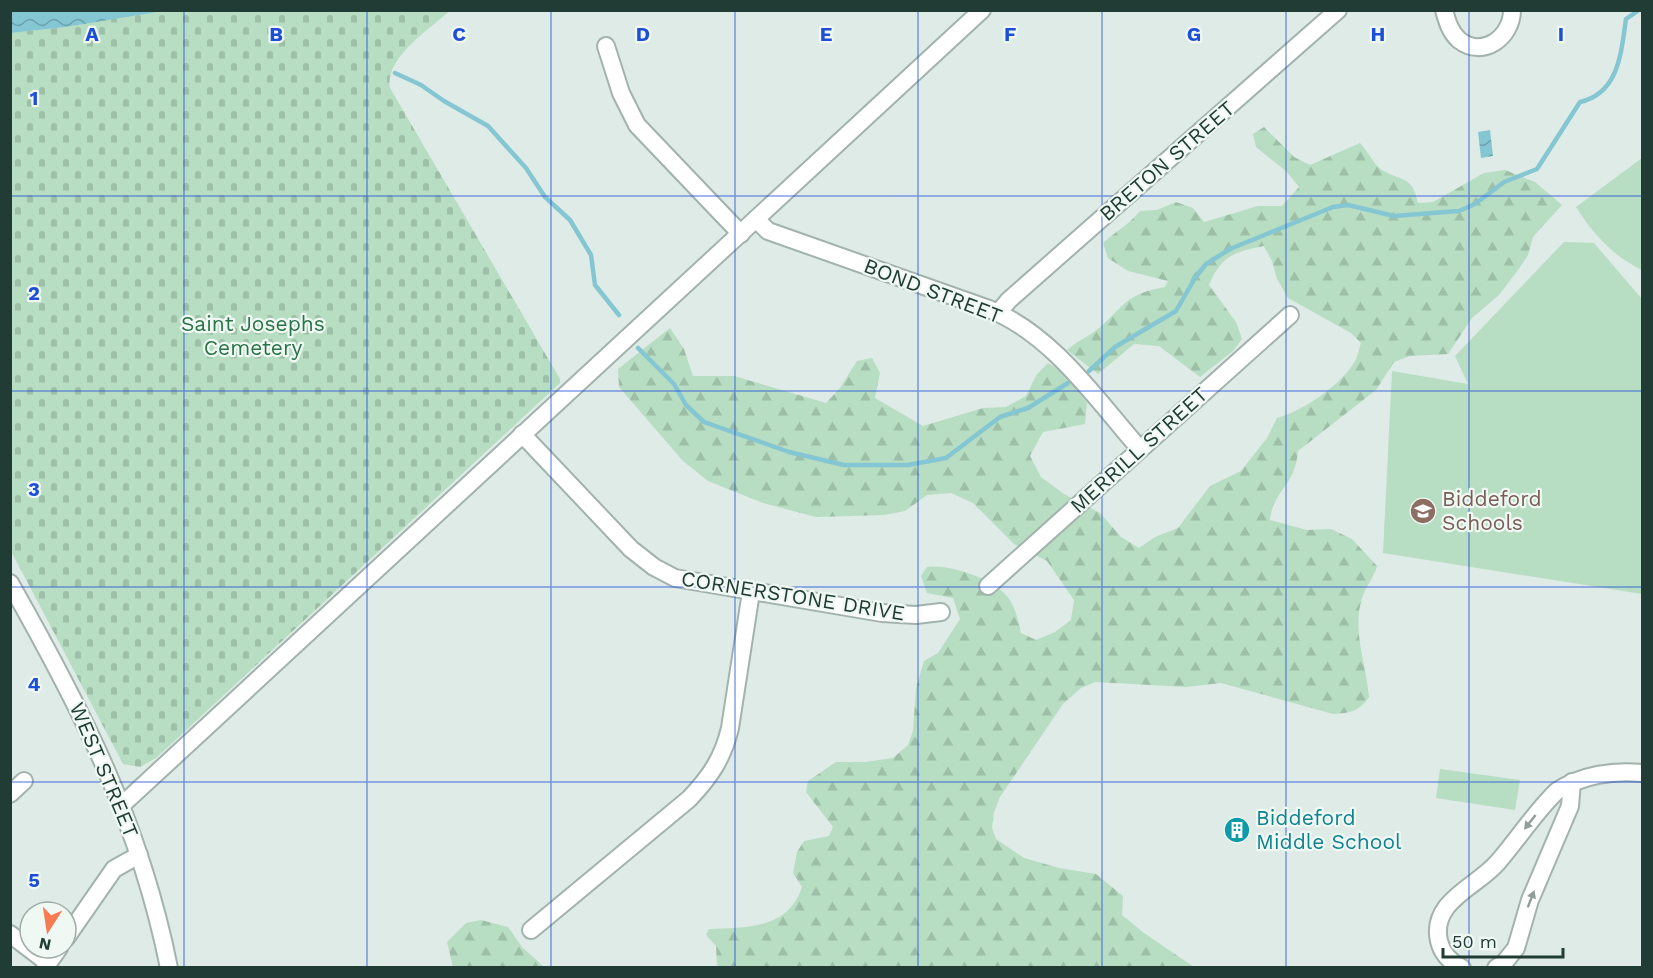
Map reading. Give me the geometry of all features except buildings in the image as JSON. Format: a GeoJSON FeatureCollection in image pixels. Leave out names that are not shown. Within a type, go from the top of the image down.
{"type":"FeatureCollection","features":[{"type":"Feature","properties":{"kind":"street","name":"BRETON STREET"},"geometry":{"type":"LineString","coordinates":[[998,313],[1009,300],[1338,10]]}},
{"type":"Feature","properties":{"kind":"street"},"geometry":{"type":"LineString","coordinates":[[1444,10],[1449,27],[1459,40],[1483,47],[1498,41],[1505,35],[1509,28],[1512,10]]}},
{"type":"Feature","properties":{"kind":"street"},"geometry":{"type":"LineString","coordinates":[[123,804],[741,234],[974,13]]}},
{"type":"Feature","properties":{"kind":"street"},"geometry":{"type":"LineString","coordinates":[[606,46],[621,93],[637,125],[741,234]]}},
{"type":"Feature","properties":{"kind":"street","name":"BOND STREET"},"geometry":{"type":"LineString","coordinates":[[756,219],[768,231],[998,313],[1020,325],[1052,352],[1139,448]]}},
{"type":"Feature","properties":{"kind":"street","name":"MERRILL STREET"},"geometry":{"type":"LineString","coordinates":[[988,586],[1139,448],[1290,315]]}},
{"type":"Feature","properties":{"kind":"street","name":"CORNERSTONE DRIVE"},"geometry":{"type":"LineString","coordinates":[[522,434],[631,549],[654,567],[689,582],[899,615],[941,612]]}},
{"type":"Feature","properties":{"kind":"street","name":"WEST STREET"},"geometry":{"type":"LineString","coordinates":[[10,583],[79,709],[123,804],[169,968]]}},
{"type":"Feature","properties":{"kind":"street"},"geometry":{"type":"LineString","coordinates":[[531,930],[689,800],[711,775],[726,746],[730,728],[750,592]]}},
{"type":"Feature","properties":{"kind":"street"},"geometry":{"type":"LineString","coordinates":[[1462,968],[1453,963],[1441,948],[1437,928],[1444,907],[1488,873],[1546,802],[1572,782],[1614,772],[1642,773]]}},
{"type":"Feature","properties":{"kind":"street"},"geometry":{"type":"LineString","coordinates":[[10,794],[24,781]]}},
{"type":"Feature","properties":{"kind":"street"},"geometry":{"type":"LineString","coordinates":[[1496,968],[1504,963],[1515,948],[1530,900],[1570,806],[1572,782]]}},
{"type":"Feature","properties":{"kind":"street"},"geometry":{"type":"LineString","coordinates":[[78,921],[114,869],[139,855]]}},
{"type":"Feature","properties":{"kind":"street"},"geometry":{"type":"LineString","coordinates":[[10,934],[47,965]]}},
{"type":"Feature","properties":{"kind":"green space","name":"Saint Josephs Cemetery"},"geometry":{"type":"Polygon","coordinates":[[[163,10],[450,11],[410,45],[401,56],[390,77],[390,88],[560,379],[560,383],[156,758],[140,767],[123,764],[11,551],[10,33],[66,27],[163,10]]]}},
{"type":"Feature","properties":{"kind":"green space"},"geometry":{"type":"Polygon","coordinates":[[[1264,127],[1294,157],[1310,165],[1360,143],[1379,168],[1409,183],[1416,194],[1418,203],[1433,202],[1484,173],[1505,170],[1535,182],[1562,205],[1533,237],[1528,255],[1499,295],[1472,318],[1448,354],[1410,356],[1394,362],[1376,390],[1298,451],[1293,473],[1275,502],[1270,520],[1307,530],[1331,529],[1352,539],[1377,566],[1363,595],[1358,620],[1369,697],[1365,702],[1354,710],[1333,714],[1221,683],[1186,687],[1095,682],[1081,688],[1063,704],[1000,797],[994,812],[992,828],[996,839],[1024,858],[1059,868],[1096,874],[1123,896],[1122,915],[1194,967],[717,967],[716,946],[706,935],[709,929],[737,928],[764,923],[776,919],[787,911],[796,901],[802,887],[793,873],[797,852],[804,841],[829,836],[833,827],[806,792],[808,781],[836,762],[866,762],[893,758],[908,745],[913,731],[916,688],[924,661],[938,653],[960,619],[953,598],[927,593],[921,576],[927,567],[969,573],[998,588],[1011,602],[1021,633],[1036,640],[1055,632],[1071,620],[1074,600],[1047,561],[1014,544],[973,503],[951,493],[927,495],[905,511],[884,515],[816,517],[763,503],[708,481],[683,461],[619,387],[618,369],[670,328],[684,349],[693,376],[734,376],[826,403],[840,388],[857,361],[872,358],[880,373],[875,398],[923,426],[983,408],[1006,407],[1026,396],[1037,374],[1048,363],[1065,373],[1087,403],[1085,424],[1043,432],[1030,456],[1041,477],[1064,494],[1100,513],[1121,537],[1139,548],[1155,537],[1178,528],[1210,486],[1241,471],[1267,438],[1277,418],[1298,410],[1331,388],[1349,370],[1358,354],[1361,343],[1351,333],[1288,298],[1277,279],[1272,261],[1264,246],[1237,253],[1224,261],[1209,285],[1236,322],[1242,339],[1233,351],[1200,377],[1159,346],[1134,344],[1098,374],[1067,350],[1104,324],[1131,298],[1165,287],[1168,281],[1128,271],[1108,258],[1103,243],[1140,211],[1157,210],[1176,202],[1193,208],[1204,222],[1258,206],[1282,206],[1299,187],[1287,172],[1256,147],[1253,134],[1264,127]]]}},
{"type":"Feature","properties":{"kind":"green space"},"geometry":{"type":"Polygon","coordinates":[[[1642,158],[1642,270],[1622,258],[1604,243],[1576,207],[1642,158]]]}},
{"type":"Feature","properties":{"kind":"green space"},"geometry":{"type":"Polygon","coordinates":[[[1564,242],[1594,243],[1642,299],[1642,594],[1383,553],[1392,371],[1468,384],[1455,356],[1564,242]]]}},
{"type":"Feature","properties":{"kind":"green space"},"geometry":{"type":"Polygon","coordinates":[[[1440,769],[1520,780],[1515,810],[1436,798],[1440,769]]]}},
{"type":"Feature","properties":{"kind":"green space"},"geometry":{"type":"Polygon","coordinates":[[[481,920],[508,927],[522,947],[544,967],[453,967],[447,942],[466,923],[481,920]]]}},
{"type":"Feature","properties":{"kind":"water"},"geometry":{"type":"Polygon","coordinates":[[[10,11],[163,11],[66,27],[11,33],[10,11]]]}},
{"type":"Feature","properties":{"kind":"water"},"geometry":{"type":"Polygon","coordinates":[[[1490,130],[1493,156],[1481,158],[1478,132],[1490,130]]]}},
{"type":"Feature","properties":{"kind":"waterway"},"geometry":{"type":"LineString","coordinates":[[1089,371],[1115,347],[1176,311],[1206,264],[1230,249],[1333,207],[1348,205],[1394,216],[1459,211],[1475,204],[1504,182],[1537,169],[1580,102],[1593,97],[1610,81],[1620,58],[1626,19],[1639,10]]}},
{"type":"Feature","properties":{"kind":"waterway"},"geometry":{"type":"LineString","coordinates":[[395,73],[421,85],[488,126],[526,168],[545,197],[570,220],[591,255],[595,285],[619,315]]}},
{"type":"Feature","properties":{"kind":"waterway"},"geometry":{"type":"LineString","coordinates":[[638,348],[674,384],[686,405],[704,422],[789,452],[844,465],[908,465],[946,458],[1000,417],[1028,408],[1068,383]]}},
{"type":"Feature","properties":{"kind":"place","name":"Biddeford Schools"},"geometry":{"type":"Point","coordinates":[1423,511]}},
{"type":"Feature","properties":{"kind":"place","name":"Biddeford Middle School"},"geometry":{"type":"Point","coordinates":[1237,830]}}]}
